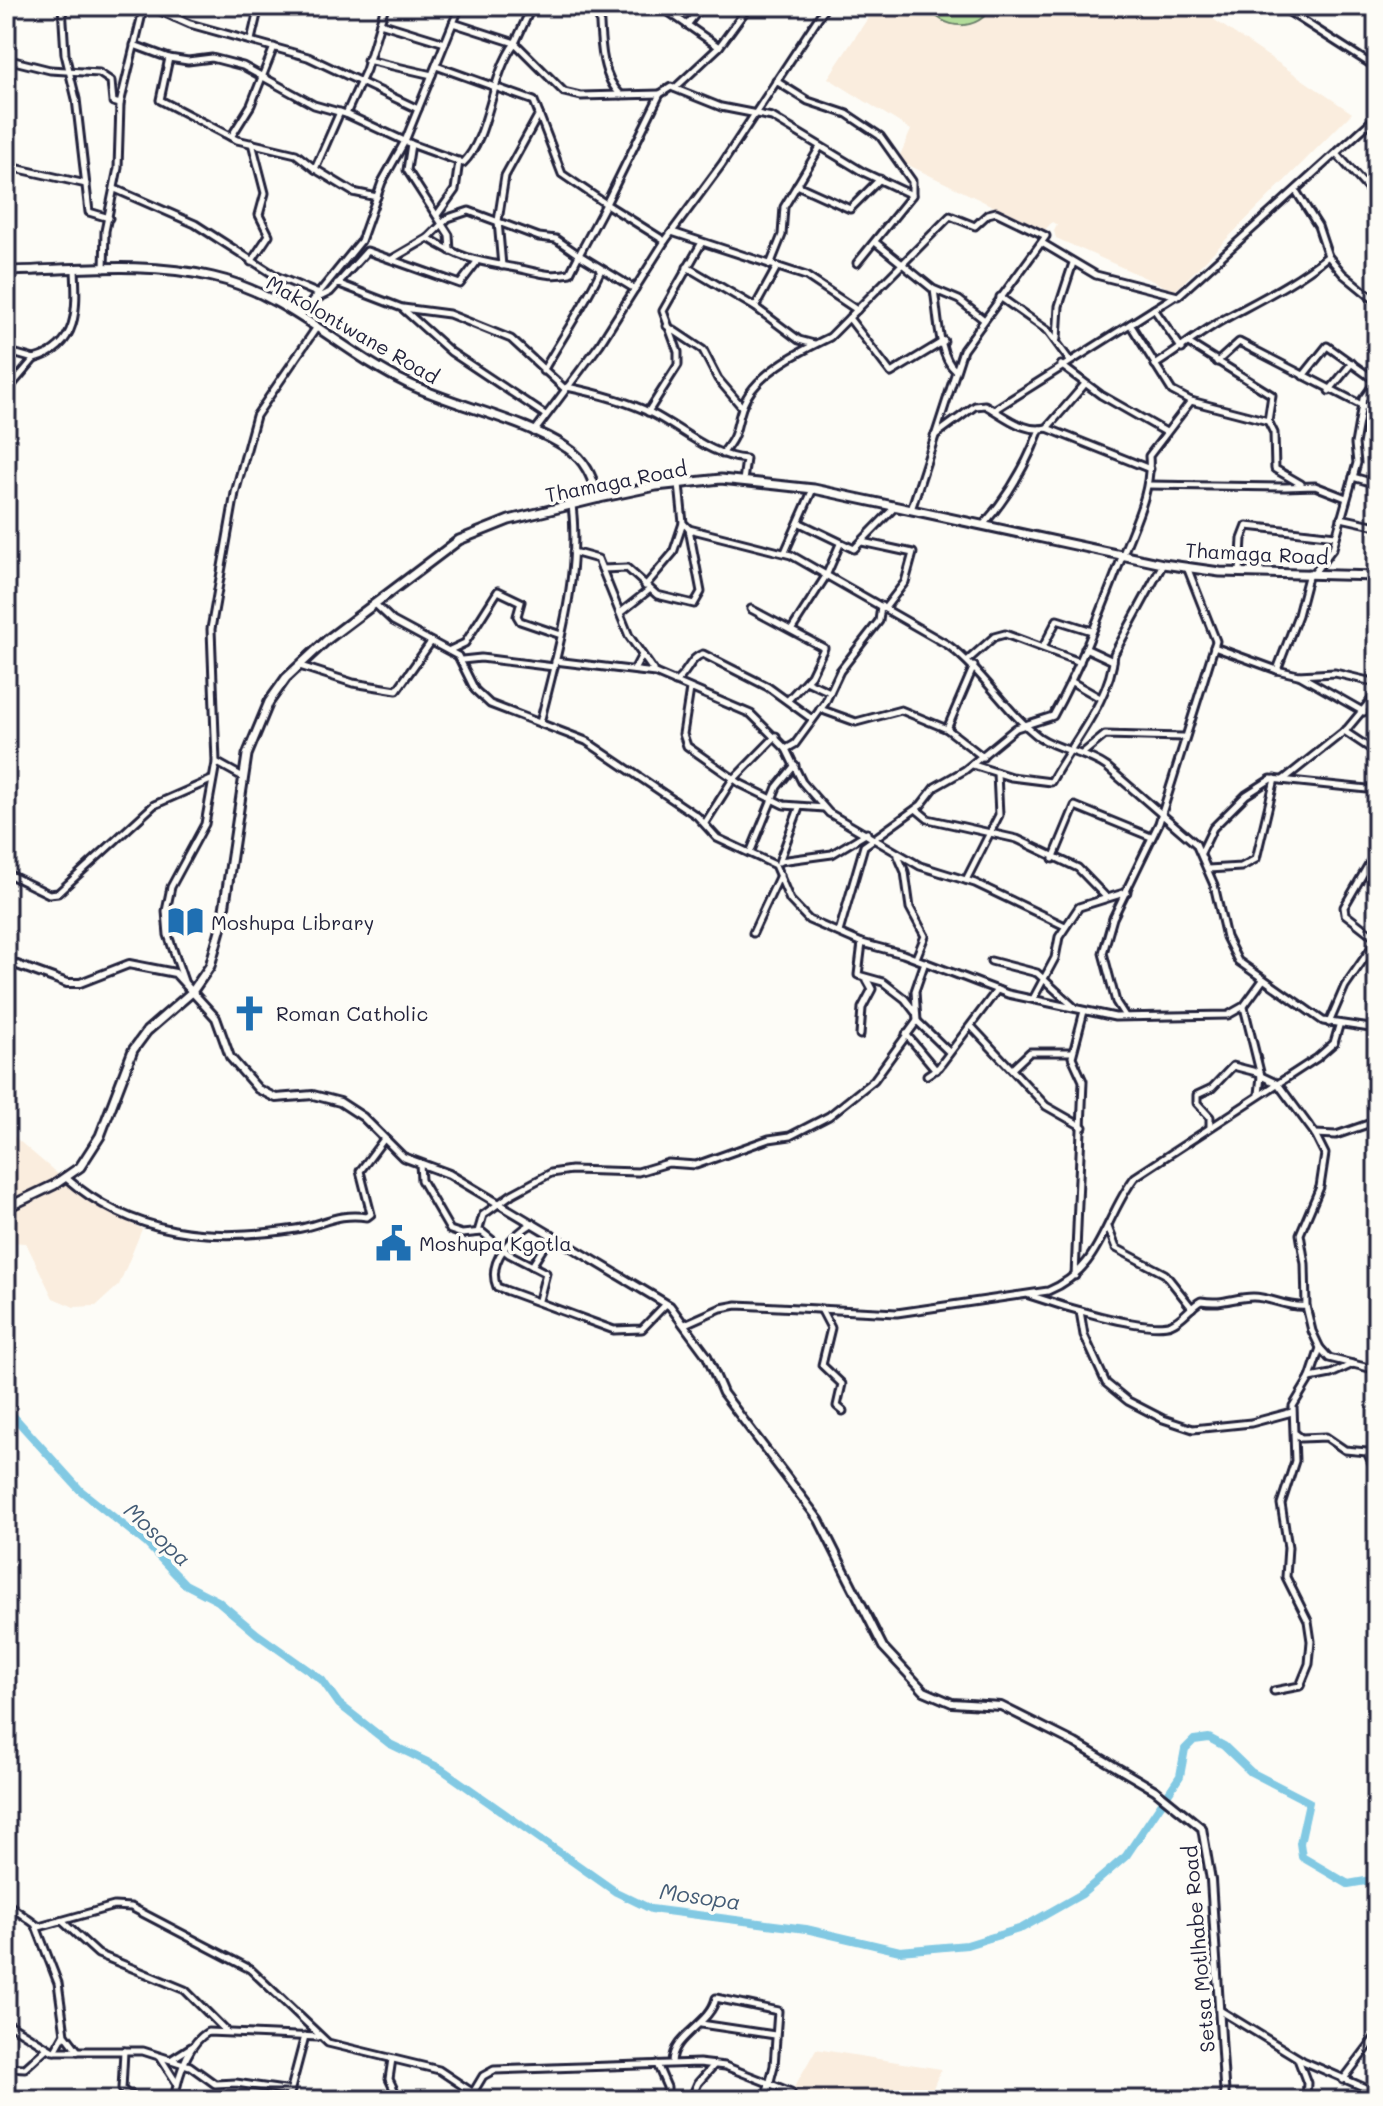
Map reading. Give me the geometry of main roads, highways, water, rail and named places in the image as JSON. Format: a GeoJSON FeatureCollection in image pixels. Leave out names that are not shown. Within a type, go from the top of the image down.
{"type":"FeatureCollection","features":[{"type":"Feature","properties":{"kind":"main road","name":"Makolontwane Road"},"geometry":{"type":"LineString","coordinates":[[6,271],[104,269],[211,276],[255,291],[301,315],[408,384],[562,444],[578,456],[591,475],[599,498]]}},
{"type":"Feature","properties":{"kind":"main road","name":"Thamaga Road"},"geometry":{"type":"LineString","coordinates":[[6,1208],[80,1167],[95,1146],[133,1050],[147,1031],[192,992],[210,966],[222,923],[243,777],[261,715],[298,665],[459,540],[509,520],[599,498],[678,483],[743,481],[814,489],[1163,564],[1240,572],[1377,576]]}},
{"type":"Feature","properties":{"kind":"waterway","name":"Mosopa"},"geometry":{"type":"LineString","coordinates":[[6,1408],[80,1490],[147,1544],[185,1584],[218,1601],[257,1634],[322,1680],[339,1704],[390,1744],[440,1768],[616,1892],[651,1909],[806,1929],[900,1951],[967,1945],[1022,1928],[1082,1894],[1126,1856],[1180,1776],[1185,1749],[1194,1740],[1209,1738],[1224,1746],[1251,1772],[1309,1802],[1300,1843],[1302,1857],[1348,1884],[1377,1879]]}},
{"type":"Feature","properties":{"kind":"place","name":"Moshupa Library"},"geometry":{"type":"Point","coordinates":[185,922]}},
{"type":"Feature","properties":{"kind":"place","name":"Roman Catholic"},"geometry":{"type":"Point","coordinates":[250,1013]}},
{"type":"Feature","properties":{"kind":"place","name":"Moshupa Kgotla"},"geometry":{"type":"Point","coordinates":[393,1243]}}]}
